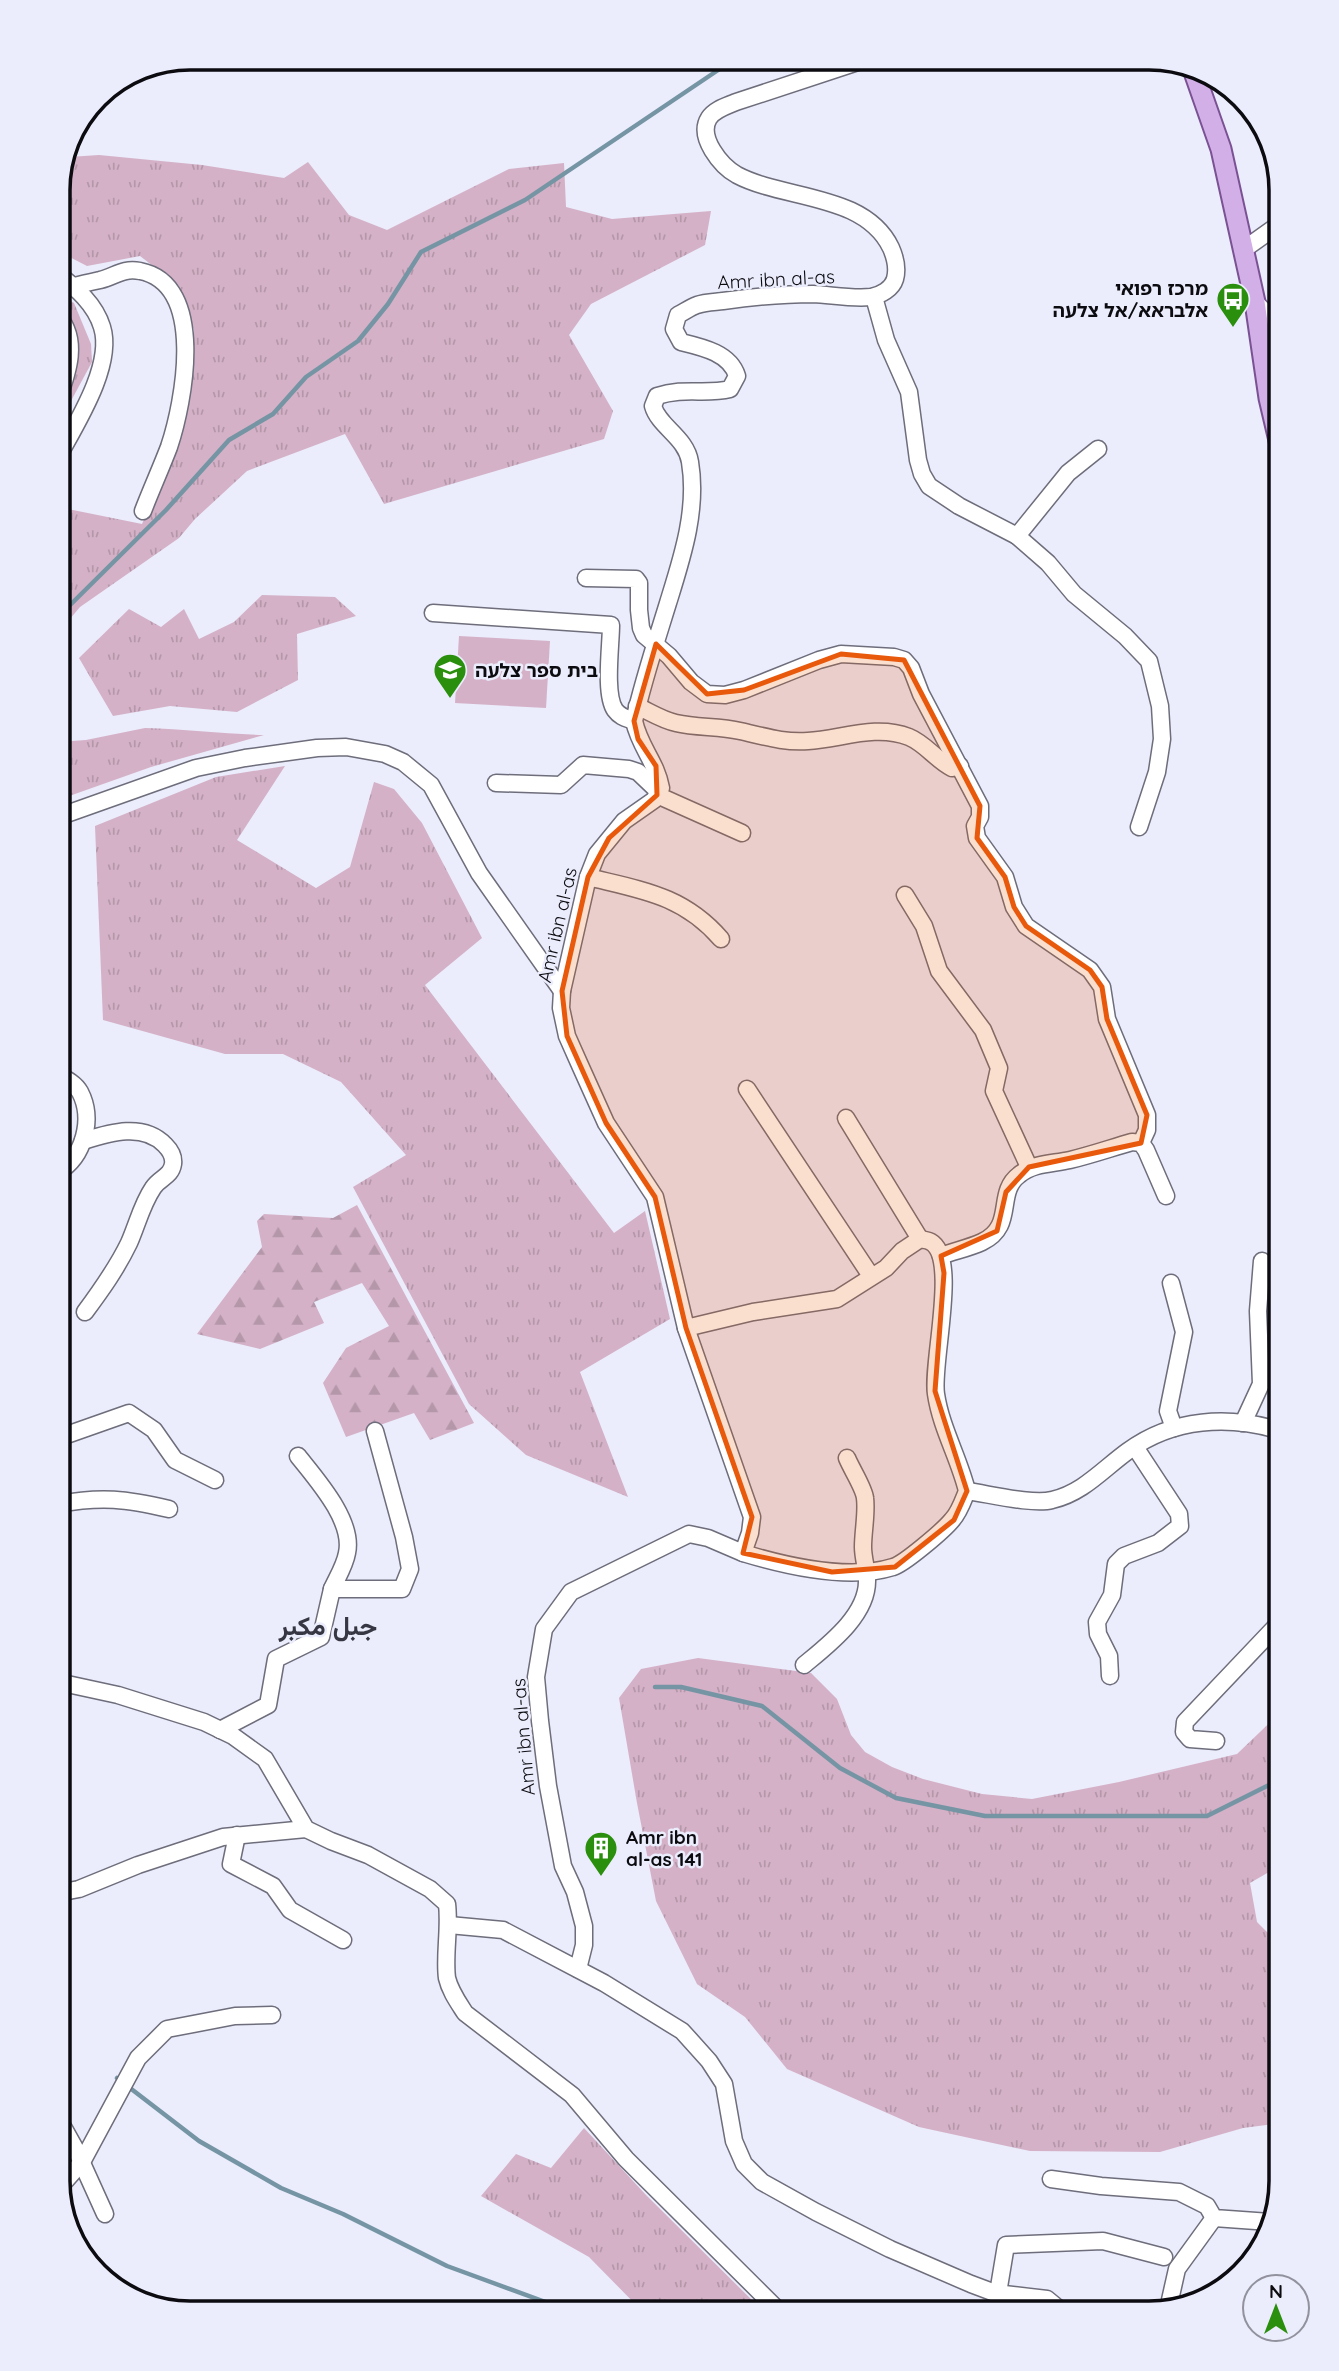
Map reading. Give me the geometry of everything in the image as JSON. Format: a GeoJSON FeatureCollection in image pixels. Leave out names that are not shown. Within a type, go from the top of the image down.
{"type":"FeatureCollection","features":[{"type":"Feature","properties":{"kind":"main road"},"geometry":{"type":"LineString","coordinates":[[1197,80],[1221,149],[1255,302],[1269,398]]}},
{"type":"Feature","properties":{"kind":"street"},"geometry":{"type":"LineString","coordinates":[[835,70],[718,110],[708,119],[706,133],[710,145],[724,164],[736,174],[768,186],[831,203],[865,218],[889,244],[896,261],[895,280],[886,292],[874,297],[886,340],[909,392],[922,474],[929,486],[939,495],[1017,536],[1048,563],[1074,594],[1125,636],[1149,661],[1160,706],[1161,739],[1157,772],[1139,827]]}},
{"type":"Feature","properties":{"kind":"street"},"geometry":{"type":"LineString","coordinates":[[1243,250],[1269,232]]}},
{"type":"Feature","properties":{"kind":"street"},"geometry":{"type":"LineString","coordinates":[[74,286],[100,280],[118,271],[151,274],[165,284],[177,298],[183,316],[184,373],[179,405],[169,445],[143,511]]}},
{"type":"Feature","properties":{"kind":"street"},"geometry":{"type":"LineString","coordinates":[[70,283],[94,310],[103,329],[104,351],[97,378],[70,433]]}},
{"type":"Feature","properties":{"kind":"street","name":"Amr ibn al-as"},"geometry":{"type":"LineString","coordinates":[[636,713],[680,566],[691,517],[690,460],[680,439],[656,418],[653,406],[657,396],[676,390],[730,389],[737,376],[734,366],[720,354],[681,342],[674,329],[678,315],[697,305],[746,298],[812,294],[874,297]]}},
{"type":"Feature","properties":{"kind":"street"},"geometry":{"type":"LineString","coordinates":[[1255,302],[1269,316]]}},
{"type":"Feature","properties":{"kind":"street"},"geometry":{"type":"LineString","coordinates":[[1017,536],[1068,473],[1098,449]]}},
{"type":"Feature","properties":{"kind":"street"},"geometry":{"type":"LineString","coordinates":[[586,578],[636,579],[639,583],[641,628],[649,640],[669,656],[691,682],[707,694],[725,695],[744,690],[841,654],[904,660],[911,668],[921,694],[980,806],[980,817],[975,826],[977,838],[1005,877],[1014,907],[1026,926],[1090,970],[1102,987],[1107,1019],[1147,1115],[1147,1130],[1141,1143]]}},
{"type":"Feature","properties":{"kind":"street"},"geometry":{"type":"LineString","coordinates":[[433,613],[611,625],[610,695],[613,707],[621,717],[636,713],[678,723],[739,730],[780,741],[809,741],[872,732],[908,737],[943,763],[952,768],[960,766]]}},
{"type":"Feature","properties":{"kind":"street"},"geometry":{"type":"LineString","coordinates":[[636,713],[638,739],[656,766],[661,788],[658,793]]}},
{"type":"Feature","properties":{"kind":"street"},"geometry":{"type":"LineString","coordinates":[[70,813],[196,768],[245,758],[338,748],[385,754],[418,773],[431,785],[479,873],[562,991]]}},
{"type":"Feature","properties":{"kind":"street"},"geometry":{"type":"LineString","coordinates":[[496,783],[561,785],[583,765],[629,769],[638,772],[658,793],[741,833]]}},
{"type":"Feature","properties":{"kind":"street","name":"Amr ibn al-as"},"geometry":{"type":"LineString","coordinates":[[578,1969],[584,1945],[584,1926],[575,1892],[563,1867],[548,1786],[540,1721],[536,1677],[544,1629],[571,1592],[689,1534],[708,1538],[743,1553],[752,1517],[686,1328],[655,1197],[606,1123],[567,1035],[561,1008],[562,991],[588,877],[597,854],[624,821],[654,800],[658,793]]}},
{"type":"Feature","properties":{"kind":"street"},"geometry":{"type":"LineString","coordinates":[[588,877],[668,897],[707,923],[721,939]]}},
{"type":"Feature","properties":{"kind":"street"},"geometry":{"type":"LineString","coordinates":[[905,895],[924,926],[939,971],[983,1030],[999,1068],[994,1091],[1029,1167]]}},
{"type":"Feature","properties":{"kind":"street"},"geometry":{"type":"LineString","coordinates":[[70,1080],[79,1091],[85,1115],[83,1141],[70,1161]]}},
{"type":"Feature","properties":{"kind":"street"},"geometry":{"type":"LineString","coordinates":[[747,1089],[872,1276]]}},
{"type":"Feature","properties":{"kind":"street"},"geometry":{"type":"LineString","coordinates":[[846,1118],[920,1240]]}},
{"type":"Feature","properties":{"kind":"street"},"geometry":{"type":"LineString","coordinates":[[83,1141],[126,1131],[143,1132],[157,1138],[166,1146],[172,1155],[173,1166],[168,1176],[153,1186],[113,1274],[85,1312]]}},
{"type":"Feature","properties":{"kind":"street"},"geometry":{"type":"LineString","coordinates":[[941,1256],[983,1242],[996,1231],[1005,1214],[1006,1192],[1016,1177],[1029,1167],[1070,1160],[1132,1142],[1141,1143],[1166,1196]]}},
{"type":"Feature","properties":{"kind":"street"},"geometry":{"type":"LineString","coordinates":[[686,1328],[753,1311],[837,1299],[886,1268],[909,1245],[920,1240],[931,1242],[941,1256],[944,1273],[935,1391],[967,1492],[954,1520],[895,1567],[832,1572],[776,1563],[743,1553]]}},
{"type":"Feature","properties":{"kind":"street"},"geometry":{"type":"LineString","coordinates":[[1243,1423],[1261,1384],[1258,1311],[1262,1261]]}},
{"type":"Feature","properties":{"kind":"street"},"geometry":{"type":"LineString","coordinates":[[1171,1283],[1184,1332],[1168,1410],[1174,1427]]}},
{"type":"Feature","properties":{"kind":"street"},"geometry":{"type":"LineString","coordinates":[[70,1434],[129,1413],[154,1430],[175,1460],[215,1480]]}},
{"type":"Feature","properties":{"kind":"street"},"geometry":{"type":"LineString","coordinates":[[967,1492],[1051,1501],[1081,1489],[1135,1447],[1167,1429],[1199,1422],[1259,1424],[1269,1427]]}},
{"type":"Feature","properties":{"kind":"street"},"geometry":{"type":"LineString","coordinates":[[332,1589],[402,1589],[410,1569],[375,1431]]}},
{"type":"Feature","properties":{"kind":"street"},"geometry":{"type":"LineString","coordinates":[[1110,1676],[1110,1657],[1098,1634],[1097,1622],[1112,1595],[1116,1564],[1124,1556],[1158,1543],[1180,1526],[1180,1514],[1135,1447]]}},
{"type":"Feature","properties":{"kind":"street"},"geometry":{"type":"LineString","coordinates":[[220,1730],[268,1705],[276,1658],[321,1637],[332,1589],[348,1552],[345,1526],[321,1485],[298,1456]]}},
{"type":"Feature","properties":{"kind":"street"},"geometry":{"type":"LineString","coordinates":[[804,1665],[830,1644],[854,1616],[864,1597],[867,1580],[863,1549],[865,1500],[847,1458]]}},
{"type":"Feature","properties":{"kind":"street"},"geometry":{"type":"LineString","coordinates":[[70,1502],[125,1499],[169,1509]]}},
{"type":"Feature","properties":{"kind":"street"},"geometry":{"type":"LineString","coordinates":[[1216,1741],[1191,1739],[1184,1732],[1185,1722],[1269,1634]]}},
{"type":"Feature","properties":{"kind":"street"},"geometry":{"type":"LineString","coordinates":[[70,1685],[118,1695],[204,1722],[251,1747],[265,1759],[306,1829],[331,1842],[368,1855],[430,1889],[447,1904],[447,1977],[454,1997],[465,2013],[572,2095],[626,2159],[769,2301]]}},
{"type":"Feature","properties":{"kind":"street"},"geometry":{"type":"LineString","coordinates":[[70,1891],[223,1837],[306,1829]]}},
{"type":"Feature","properties":{"kind":"street"},"geometry":{"type":"LineString","coordinates":[[237,1835],[232,1864],[273,1886],[289,1910],[343,1940]]}},
{"type":"Feature","properties":{"kind":"street"},"geometry":{"type":"LineString","coordinates":[[449,1925],[503,1930],[578,1969],[682,2031],[709,2061],[724,2084],[734,2141],[744,2164],[762,2182],[890,2249],[971,2284],[999,2293],[1049,2301]]}},
{"type":"Feature","properties":{"kind":"street"},"geometry":{"type":"LineString","coordinates":[[70,2176],[82,2162],[138,2058],[167,2029],[235,2016],[272,2015]]}},
{"type":"Feature","properties":{"kind":"street"},"geometry":{"type":"LineString","coordinates":[[70,2140],[105,2214]]}},
{"type":"Feature","properties":{"kind":"street"},"geometry":{"type":"LineString","coordinates":[[1051,2179],[1179,2192],[1207,2206],[1214,2218]]}},
{"type":"Feature","properties":{"kind":"street"},"geometry":{"type":"LineString","coordinates":[[1214,2218],[1262,2221]]}},
{"type":"Feature","properties":{"kind":"street"},"geometry":{"type":"LineString","coordinates":[[1170,2299],[1177,2269],[1214,2218]]}},
{"type":"Feature","properties":{"kind":"street"},"geometry":{"type":"LineString","coordinates":[[999,2293],[1006,2245],[1102,2241],[1164,2257]]}},
{"type":"Feature","properties":{"kind":"highlighted area"},"geometry":{"type":"Polygon","coordinates":[[[656,644],[707,694],[744,690],[841,654],[904,660],[980,806],[977,838],[1005,877],[1014,907],[1026,926],[1090,970],[1102,987],[1107,1019],[1147,1115],[1141,1143],[1029,1167],[1006,1192],[997,1231],[941,1256],[944,1273],[935,1391],[967,1491],[954,1520],[895,1567],[832,1572],[743,1553],[752,1517],[686,1328],[655,1197],[606,1123],[567,1036],[562,991],[588,877],[609,838],[657,795],[656,766],[638,739],[634,721],[656,644]]]}},
{"type":"Feature","properties":{"kind":"green space"},"geometry":{"type":"Polygon","coordinates":[[[99,155],[202,165],[284,178],[308,162],[349,215],[387,230],[509,169],[564,163],[566,207],[612,219],[711,211],[705,245],[591,304],[569,335],[613,411],[604,439],[384,504],[345,434],[247,471],[195,519],[179,538],[80,607],[70,619],[70,509],[142,524],[176,446],[190,378],[194,330],[179,286],[140,256],[87,266],[70,257],[70,182],[75,157],[99,155]]]}},
{"type":"Feature","properties":{"kind":"green space"},"geometry":{"type":"Polygon","coordinates":[[[70,300],[74,303],[91,344],[92,362],[70,403],[70,300]]]}},
{"type":"Feature","properties":{"kind":"green space"},"geometry":{"type":"Polygon","coordinates":[[[262,595],[335,597],[356,616],[297,634],[298,680],[237,712],[170,706],[113,716],[79,658],[129,609],[161,627],[184,609],[199,639],[234,622],[262,595]]]}},
{"type":"Feature","properties":{"kind":"green space"},"geometry":{"type":"Polygon","coordinates":[[[459,636],[550,641],[546,708],[455,703],[459,636]]]}},
{"type":"Feature","properties":{"kind":"green space"},"geometry":{"type":"Polygon","coordinates":[[[145,728],[264,735],[151,767],[70,796],[70,741],[145,728]]]}},
{"type":"Feature","properties":{"kind":"green space"},"geometry":{"type":"Polygon","coordinates":[[[285,766],[237,840],[316,888],[350,867],[374,782],[394,789],[422,823],[482,938],[425,985],[614,1233],[645,1211],[670,1319],[580,1372],[628,1497],[526,1455],[469,1404],[353,1187],[406,1155],[341,1082],[283,1054],[225,1054],[103,1020],[95,826],[216,777],[285,766]]]}},
{"type":"Feature","properties":{"kind":"green space"},"geometry":{"type":"Polygon","coordinates":[[[357,1205],[474,1423],[430,1440],[414,1413],[346,1437],[323,1383],[346,1348],[389,1326],[362,1283],[314,1302],[324,1323],[260,1349],[197,1334],[262,1247],[257,1221],[264,1214],[333,1218],[357,1205]]]}},
{"type":"Feature","properties":{"kind":"green space"},"geometry":{"type":"Polygon","coordinates":[[[698,1658],[811,1673],[837,1699],[851,1735],[865,1752],[892,1767],[923,1779],[982,1794],[1032,1799],[1237,1754],[1269,1723],[1269,1872],[1250,1883],[1257,1922],[1269,1934],[1269,2125],[1243,2128],[1160,2152],[1030,2151],[919,2127],[787,2069],[745,2017],[697,1984],[656,1901],[619,1698],[641,1669],[698,1658]]]}},
{"type":"Feature","properties":{"kind":"green space"},"geometry":{"type":"Polygon","coordinates":[[[584,2128],[646,2195],[753,2301],[632,2301],[589,2257],[481,2196],[516,2154],[551,2168],[584,2128]]]}},
{"type":"Feature","properties":{"kind":"waterway"},"geometry":{"type":"LineString","coordinates":[[70,605],[166,510],[229,440],[273,414],[306,377],[358,341],[388,304],[421,252],[525,200],[718,70]]}},
{"type":"Feature","properties":{"kind":"waterway"},"geometry":{"type":"LineString","coordinates":[[655,1687],[681,1687],[762,1706],[840,1768],[896,1798],[985,1816],[1207,1816],[1269,1785]]}},
{"type":"Feature","properties":{"kind":"waterway"},"geometry":{"type":"LineString","coordinates":[[117,2078],[199,2141],[281,2188],[343,2214],[447,2266],[543,2301]]}},
{"type":"Feature","properties":{"kind":"place","name":"מרכז רפואי אלבראא/אל צלעה"},"geometry":{"type":"Point","coordinates":[1233,329]}},
{"type":"Feature","properties":{"kind":"place","name":"בית ספר צלעה"},"geometry":{"type":"Point","coordinates":[450,700]}},
{"type":"Feature","properties":{"kind":"place","name":"Amr ibn al-as 141"},"geometry":{"type":"Point","coordinates":[601,1878]}},
{"type":"Feature","properties":{"kind":"district","name":"جبل مكبر"},"geometry":{"type":"Point","coordinates":[328,1625]}}]}
